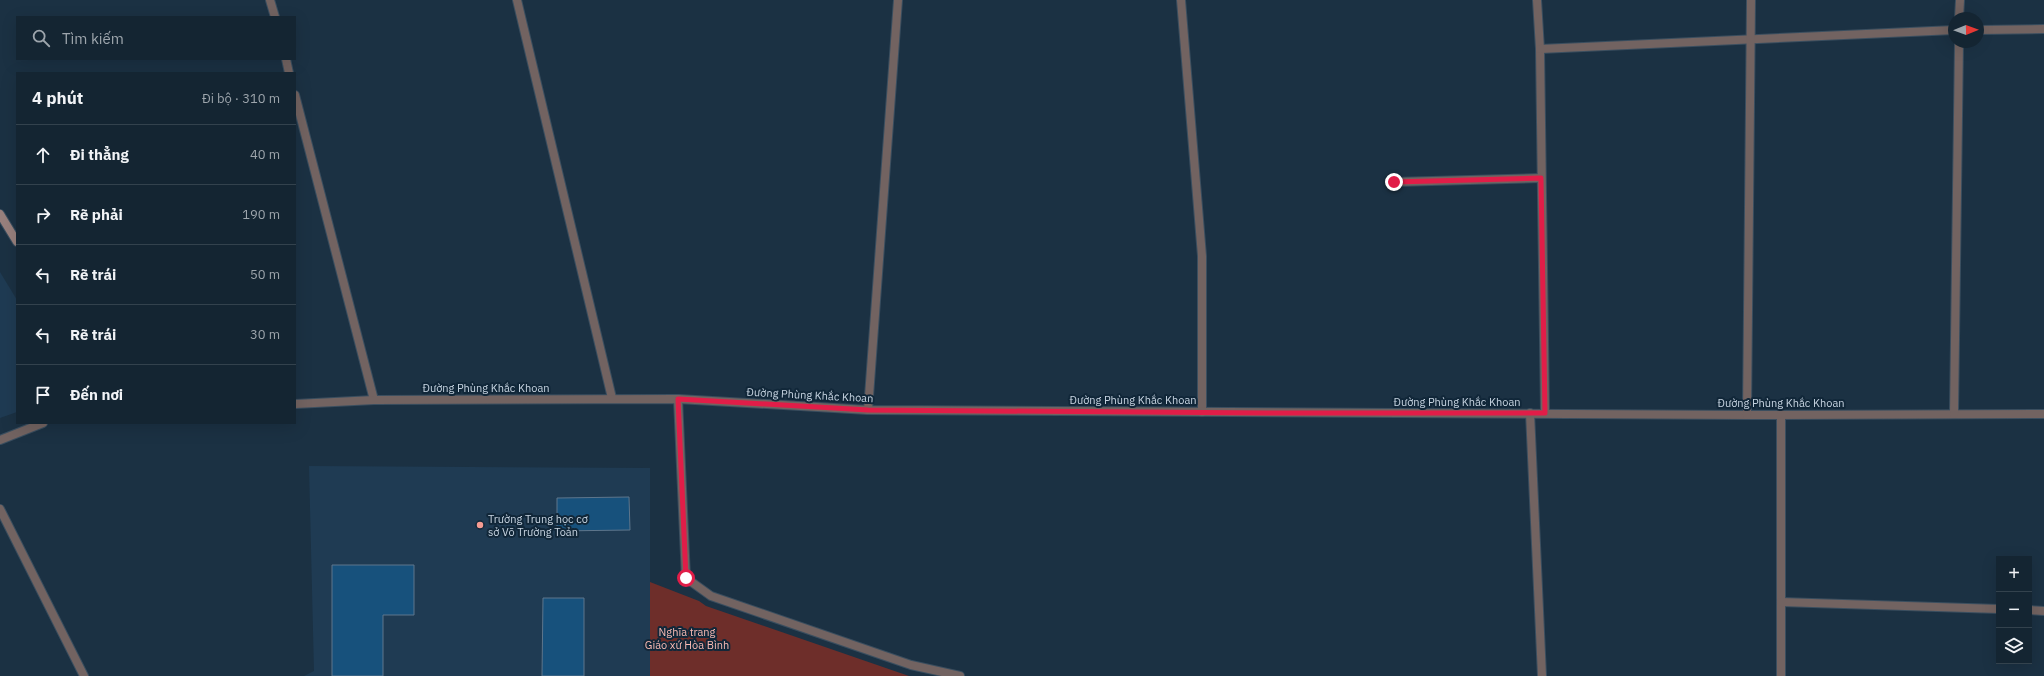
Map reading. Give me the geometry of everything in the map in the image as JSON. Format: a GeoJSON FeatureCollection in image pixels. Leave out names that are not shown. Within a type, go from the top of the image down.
{"type":"FeatureCollection","features":[{"type":"Feature","properties":{"kind":"street"},"geometry":{"type":"LineString","coordinates":[[270,0],[275,16]]}},
{"type":"Feature","properties":{"kind":"street"},"geometry":{"type":"LineString","coordinates":[[517,0],[612,398]]}},
{"type":"Feature","properties":{"kind":"street"},"geometry":{"type":"LineString","coordinates":[[868,410],[898,0]]}},
{"type":"Feature","properties":{"kind":"street"},"geometry":{"type":"LineString","coordinates":[[1181,0],[1202,256],[1202,412]]}},
{"type":"Feature","properties":{"kind":"street"},"geometry":{"type":"LineString","coordinates":[[1537,0],[1540,49],[1545,413]]}},
{"type":"Feature","properties":{"kind":"street"},"geometry":{"type":"LineString","coordinates":[[1747,415],[1751,0]]}},
{"type":"Feature","properties":{"kind":"street"},"geometry":{"type":"LineString","coordinates":[[1959,12],[1960,0]]}},
{"type":"Feature","properties":{"kind":"street"},"geometry":{"type":"LineString","coordinates":[[1984,30],[2044,29]]}},
{"type":"Feature","properties":{"kind":"street"},"geometry":{"type":"LineString","coordinates":[[1540,49],[1948,30]]}},
{"type":"Feature","properties":{"kind":"street"},"geometry":{"type":"LineString","coordinates":[[1954,414],[1958,48]]}},
{"type":"Feature","properties":{"kind":"street"},"geometry":{"type":"LineString","coordinates":[[286,60],[289,72]]}},
{"type":"Feature","properties":{"kind":"street"},"geometry":{"type":"LineString","coordinates":[[296,99],[374,400]]}},
{"type":"Feature","properties":{"kind":"street"},"geometry":{"type":"LineString","coordinates":[[1394,182],[1541,178]]}},
{"type":"Feature","properties":{"kind":"street"},"geometry":{"type":"LineString","coordinates":[[0,214],[16,240]]}},
{"type":"Feature","properties":{"kind":"street","name":"Đường Phùng Khắc Khoan"},"geometry":{"type":"LineString","coordinates":[[296,404],[374,400],[612,398],[678,399],[868,410],[1747,415],[2044,414]]}},
{"type":"Feature","properties":{"kind":"street"},"geometry":{"type":"LineString","coordinates":[[678,399],[686,578],[711,596],[911,665],[960,676]]}},
{"type":"Feature","properties":{"kind":"street"},"geometry":{"type":"LineString","coordinates":[[1530,413],[1542,676]]}},
{"type":"Feature","properties":{"kind":"street"},"geometry":{"type":"LineString","coordinates":[[1781,414],[1781,676]]}},
{"type":"Feature","properties":{"kind":"street"},"geometry":{"type":"LineString","coordinates":[[0,440],[40,424]]}},
{"type":"Feature","properties":{"kind":"street"},"geometry":{"type":"LineString","coordinates":[[0,509],[84,676]]}},
{"type":"Feature","properties":{"kind":"street"},"geometry":{"type":"LineString","coordinates":[[1781,602],[1996,609]]}},
{"type":"Feature","properties":{"kind":"street"},"geometry":{"type":"LineString","coordinates":[[2032,610],[2044,611]]}},
{"type":"Feature","properties":{"kind":"shaded area"},"geometry":{"type":"Polygon","coordinates":[[[0,272],[16,298],[16,412],[0,418],[0,272]]]}},
{"type":"Feature","properties":{"kind":"shaded area","name":"Trường Trung học cơ sở Võ Trường Toản"},"geometry":{"type":"Polygon","coordinates":[[[309,466],[650,468],[650,676],[304,676],[314,671],[309,466]]]}},
{"type":"Feature","properties":{"kind":"green space","name":"Nghĩa trang Giáo xứ Hòa Bình"},"geometry":{"type":"Polygon","coordinates":[[[650,582],[699,601],[706,606],[909,676],[650,676],[650,582]]]}},
{"type":"Feature","properties":{"kind":"building"},"geometry":{"type":"Polygon","coordinates":[[[629,497],[630,530],[557,531],[557,498],[629,497]]]}},
{"type":"Feature","properties":{"kind":"building"},"geometry":{"type":"Polygon","coordinates":[[[332,565],[414,565],[414,615],[383,615],[383,676],[332,676],[332,565]]]}},
{"type":"Feature","properties":{"kind":"building"},"geometry":{"type":"Polygon","coordinates":[[[543,598],[584,598],[584,676],[542,676],[543,598]]]}},
{"type":"Feature","properties":{"kind":"place","name":"Trường Trung học cơ sở Võ Trường Toản"},"geometry":{"type":"Point","coordinates":[480,525]}},
{"type":"Feature","properties":{"kind":"route"},"geometry":{"type":"LineString","coordinates":[[686,578],[678,399],[868,410],[1265,413],[1545,413],[1541,178],[1394,182]]}}]}
